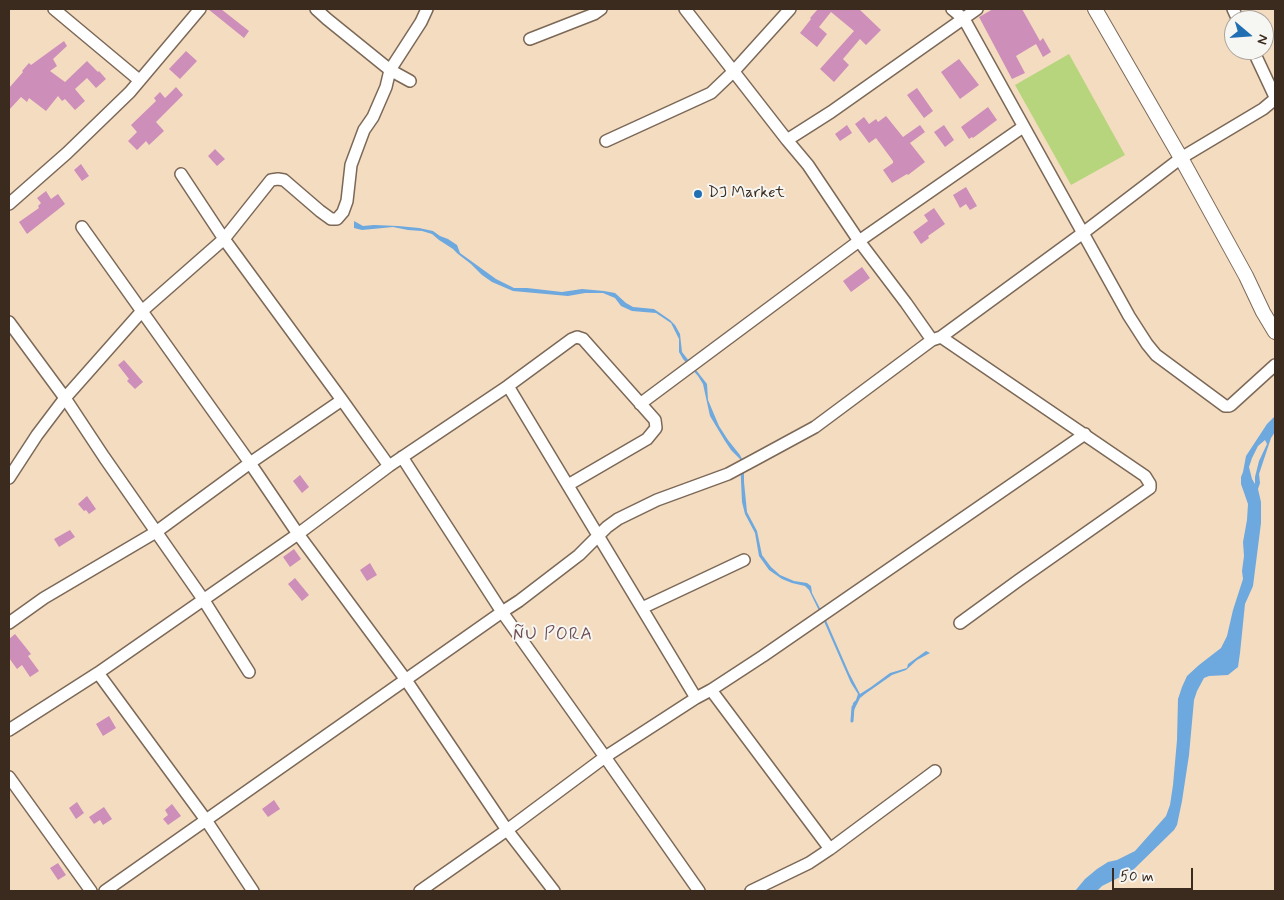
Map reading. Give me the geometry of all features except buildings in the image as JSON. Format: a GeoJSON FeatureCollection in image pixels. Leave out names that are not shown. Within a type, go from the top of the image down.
{"type":"FeatureCollection","features":[{"type":"Feature","properties":{"kind":"street"},"geometry":{"type":"LineString","coordinates":[[54,9],[139,80]]}},
{"type":"Feature","properties":{"kind":"street"},"geometry":{"type":"LineString","coordinates":[[9,204],[67,153],[130,92],[200,9]]}},
{"type":"Feature","properties":{"kind":"street"},"geometry":{"type":"LineString","coordinates":[[316,9],[390,70],[410,81]]}},
{"type":"Feature","properties":{"kind":"street"},"geometry":{"type":"LineString","coordinates":[[9,478],[37,434],[65,398],[142,311],[224,239],[271,180],[284,180],[320,211],[331,219],[337,219],[347,201],[351,165],[364,130],[373,117],[386,87],[390,70],[421,22],[427,9]]}},
{"type":"Feature","properties":{"kind":"street"},"geometry":{"type":"LineString","coordinates":[[530,39],[594,14],[601,9]]}},
{"type":"Feature","properties":{"kind":"street"},"geometry":{"type":"LineString","coordinates":[[686,9],[808,165],[859,241],[937,338],[1085,434],[1146,476],[1150,484],[1150,488],[960,623]]}},
{"type":"Feature","properties":{"kind":"street"},"geometry":{"type":"LineString","coordinates":[[606,141],[711,94],[790,9]]}},
{"type":"Feature","properties":{"kind":"street"},"geometry":{"type":"LineString","coordinates":[[952,9],[964,19],[1129,316],[1147,344],[1156,354],[1225,406],[1231,405],[1275,365]]}},
{"type":"Feature","properties":{"kind":"street"},"geometry":{"type":"LineString","coordinates":[[787,140],[831,112],[977,9]]}},
{"type":"Feature","properties":{"kind":"street"},"geometry":{"type":"LineString","coordinates":[[1095,9],[1181,158],[1275,332]]}},
{"type":"Feature","properties":{"kind":"street"},"geometry":{"type":"LineString","coordinates":[[105,891],[519,601],[579,555],[598,535],[618,519],[657,500],[728,474],[815,427],[1083,233],[1181,158],[1263,109],[1275,98],[1257,60]]}},
{"type":"Feature","properties":{"kind":"street"},"geometry":{"type":"LineString","coordinates":[[1263,109],[1275,114]]}},
{"type":"Feature","properties":{"kind":"street"},"geometry":{"type":"LineString","coordinates":[[640,404],[859,241],[1024,127]]}},
{"type":"Feature","properties":{"kind":"street"},"geometry":{"type":"LineString","coordinates":[[181,174],[224,239],[389,466]]}},
{"type":"Feature","properties":{"kind":"street"},"geometry":{"type":"LineString","coordinates":[[82,227],[250,463],[298,534],[406,680],[506,830],[554,891]]}},
{"type":"Feature","properties":{"kind":"street"},"geometry":{"type":"LineString","coordinates":[[9,322],[65,398],[204,599],[249,672]]}},
{"type":"Feature","properties":{"kind":"street"},"geometry":{"type":"LineString","coordinates":[[9,730],[98,673],[298,534],[389,466],[577,337],[583,339],[655,420],[656,428],[647,439],[568,485]]}},
{"type":"Feature","properties":{"kind":"street"},"geometry":{"type":"LineString","coordinates":[[508,386],[696,698]]}},
{"type":"Feature","properties":{"kind":"street"},"geometry":{"type":"LineString","coordinates":[[9,623],[44,598],[156,532],[250,463],[342,400]]}},
{"type":"Feature","properties":{"kind":"street"},"geometry":{"type":"LineString","coordinates":[[420,891],[605,757],[763,656],[1085,434]]}},
{"type":"Feature","properties":{"kind":"street"},"geometry":{"type":"LineString","coordinates":[[402,457],[502,612],[699,891]]}},
{"type":"Feature","properties":{"kind":"street"},"geometry":{"type":"LineString","coordinates":[[642,608],[744,560]]}},
{"type":"Feature","properties":{"kind":"street"},"geometry":{"type":"LineString","coordinates":[[98,673],[206,820],[252,891]]}},
{"type":"Feature","properties":{"kind":"street"},"geometry":{"type":"LineString","coordinates":[[711,690],[830,848]]}},
{"type":"Feature","properties":{"kind":"street"},"geometry":{"type":"LineString","coordinates":[[751,891],[809,862],[935,771]]}},
{"type":"Feature","properties":{"kind":"street"},"geometry":{"type":"LineString","coordinates":[[9,777],[91,891]]}},
{"type":"Feature","properties":{"kind":"green space"},"geometry":{"type":"Polygon","coordinates":[[[1069,54],[1125,155],[1071,185],[1015,85],[1069,54]]]}},
{"type":"Feature","properties":{"kind":"water"},"geometry":{"type":"Polygon","coordinates":[[[354,221],[363,226],[398,226],[433,231],[457,245],[460,253],[496,279],[514,288],[562,292],[582,289],[615,293],[633,307],[654,309],[670,320],[680,334],[682,352],[707,384],[708,400],[719,426],[744,463],[747,512],[757,531],[762,555],[780,575],[811,586],[812,593],[860,694],[890,673],[907,668],[908,664],[926,651],[930,653],[917,660],[906,670],[892,675],[865,694],[860,698],[854,710],[852,710],[853,703],[858,694],[851,683],[809,590],[805,586],[782,579],[769,570],[759,556],[755,533],[745,514],[742,502],[740,459],[731,450],[710,416],[703,384],[679,352],[679,339],[671,323],[656,313],[632,311],[621,306],[615,298],[603,293],[585,293],[568,296],[513,291],[492,282],[482,275],[453,249],[432,234],[393,227],[362,230],[354,228],[354,221]]]}},
{"type":"Feature","properties":{"kind":"water"},"geometry":{"type":"Polygon","coordinates":[[[1275,416],[1275,432],[1271,438],[1259,474],[1260,483],[1258,489],[1261,502],[1261,523],[1253,586],[1245,604],[1238,667],[1228,675],[1204,678],[1197,691],[1194,700],[1189,755],[1177,825],[1132,871],[1102,886],[1097,891],[1075,891],[1097,869],[1108,862],[1117,860],[1135,851],[1166,816],[1173,785],[1178,699],[1187,676],[1221,648],[1227,636],[1243,579],[1243,542],[1248,504],[1241,484],[1241,477],[1246,456],[1267,424],[1275,416]],[[1265,440],[1258,446],[1249,467],[1255,484],[1259,461],[1267,444],[1265,440]]]}},
{"type":"Feature","properties":{"kind":"waterway"},"geometry":{"type":"LineString","coordinates":[[852,721],[853,707]]}},
{"type":"Feature","properties":{"kind":"place","name":"DJ Market"},"geometry":{"type":"Point","coordinates":[698,194]}},
{"type":"Feature","properties":{"kind":"district","name":"ÑU PORA"},"geometry":{"type":"Point","coordinates":[553,635]}}]}
